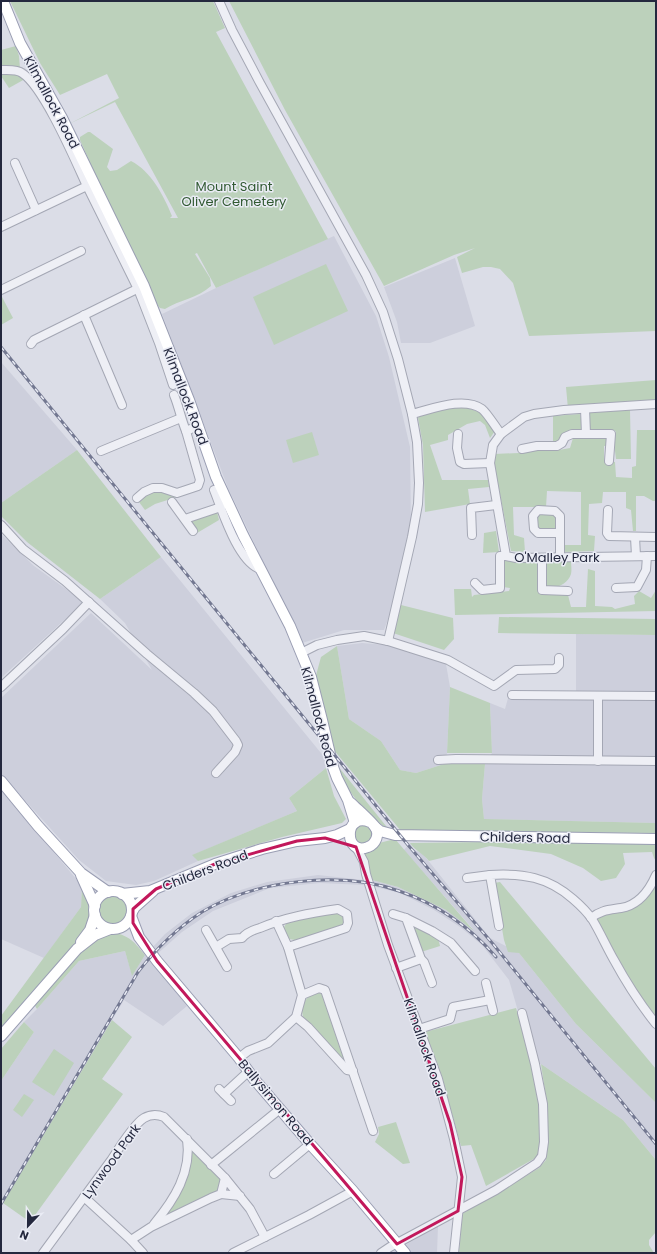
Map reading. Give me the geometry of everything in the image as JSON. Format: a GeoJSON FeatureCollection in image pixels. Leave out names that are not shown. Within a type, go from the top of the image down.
{"type":"FeatureCollection","features":[{"type":"Feature","properties":{"kind":"main road","name":"Kilmallock Road"},"geometry":{"type":"LineString","coordinates":[[3,1],[20,43],[55,106],[74,150],[141,287],[162,342],[198,426],[239,537],[261,569],[290,626],[310,677],[336,778],[348,800],[372,825]]}},
{"type":"Feature","properties":{"kind":"main road"},"geometry":{"type":"LineString","coordinates":[[1,781],[38,826],[81,873],[108,892]]}},
{"type":"Feature","properties":{"kind":"main road","name":"Kilmallock Road"},"geometry":{"type":"LineString","coordinates":[[348,800],[353,826]]}},
{"type":"Feature","properties":{"kind":"main road"},"geometry":{"type":"LineString","coordinates":[[362,820],[372,825],[377,836],[374,842],[369,847],[365,848],[354,845],[350,838],[353,826],[362,820]]}},
{"type":"Feature","properties":{"kind":"main road","name":"Childers Road"},"geometry":{"type":"LineString","coordinates":[[372,825],[380,830],[395,835]]}},
{"type":"Feature","properties":{"kind":"main road","name":"Childers Road"},"geometry":{"type":"LineString","coordinates":[[122,894],[145,892],[156,889],[215,864],[262,849],[297,841],[337,835],[353,826]]}},
{"type":"Feature","properties":{"kind":"main road","name":"Childers Road"},"geometry":{"type":"LineString","coordinates":[[374,842],[395,835],[656,839]]}},
{"type":"Feature","properties":{"kind":"main road","name":"Childers Road"},"geometry":{"type":"LineString","coordinates":[[325,838],[354,845]]}},
{"type":"Feature","properties":{"kind":"main road"},"geometry":{"type":"LineString","coordinates":[[81,873],[101,924],[114,928]]}},
{"type":"Feature","properties":{"kind":"main road","name":"Childers Road"},"geometry":{"type":"LineString","coordinates":[[131,914],[146,896],[156,889]]}},
{"type":"Feature","properties":{"kind":"main road"},"geometry":{"type":"LineString","coordinates":[[1,1036],[77,949],[90,930],[101,896],[108,892],[122,894],[130,903],[131,914],[126,923],[95,935],[77,949]]}},
{"type":"Feature","properties":{"kind":"main road","name":"Ballysimon Road"},"geometry":{"type":"LineString","coordinates":[[131,914],[139,937],[148,950],[280,1109],[353,1191],[405,1253]]}},
{"type":"Feature","properties":{"kind":"main road","name":"Ballysimon Road"},"geometry":{"type":"LineString","coordinates":[[114,928],[130,934],[148,950]]}},
{"type":"Feature","properties":{"kind":"street"},"geometry":{"type":"LineString","coordinates":[[219,1],[248,61],[338,223],[378,302],[391,335],[412,414],[418,444],[418,504],[388,641]]}},
{"type":"Feature","properties":{"kind":"street"},"geometry":{"type":"LineString","coordinates":[[1,70],[19,71],[29,78],[74,150],[87,186],[118,240]]}},
{"type":"Feature","properties":{"kind":"street"},"geometry":{"type":"LineString","coordinates":[[15,163],[36,210]]}},
{"type":"Feature","properties":{"kind":"street"},"geometry":{"type":"LineString","coordinates":[[1,227],[87,186]]}},
{"type":"Feature","properties":{"kind":"street"},"geometry":{"type":"LineString","coordinates":[[1,290],[81,251]]}},
{"type":"Feature","properties":{"kind":"street"},"geometry":{"type":"LineString","coordinates":[[31,344],[34,340],[141,287]]}},
{"type":"Feature","properties":{"kind":"street"},"geometry":{"type":"LineString","coordinates":[[84,315],[122,405]]}},
{"type":"Feature","properties":{"kind":"street"},"geometry":{"type":"LineString","coordinates":[[162,342],[173,385]]}},
{"type":"Feature","properties":{"kind":"street"},"geometry":{"type":"LineString","coordinates":[[137,498],[144,492],[153,488],[166,488],[177,493],[194,488],[200,484],[178,403],[174,395]]}},
{"type":"Feature","properties":{"kind":"street"},"geometry":{"type":"LineString","coordinates":[[412,414],[455,403],[471,405],[482,410],[501,434]]}},
{"type":"Feature","properties":{"kind":"street","name":"O'Malley Park"},"geometry":{"type":"LineString","coordinates":[[656,404],[564,410],[529,415],[501,434],[493,445],[490,463],[496,505],[506,556],[516,558],[656,556]]}},
{"type":"Feature","properties":{"kind":"street"},"geometry":{"type":"LineString","coordinates":[[585,409],[586,434]]}},
{"type":"Feature","properties":{"kind":"street"},"geometry":{"type":"LineString","coordinates":[[101,452],[181,418]]}},
{"type":"Feature","properties":{"kind":"street"},"geometry":{"type":"LineString","coordinates":[[186,431],[198,426]]}},
{"type":"Feature","properties":{"kind":"street"},"geometry":{"type":"LineString","coordinates":[[458,434],[457,448],[460,462],[464,464],[490,463]]}},
{"type":"Feature","properties":{"kind":"street"},"geometry":{"type":"LineString","coordinates":[[522,449],[537,446],[557,446],[562,443],[565,437],[572,434],[611,434],[609,461]]}},
{"type":"Feature","properties":{"kind":"street"},"geometry":{"type":"LineString","coordinates":[[214,490],[224,518],[239,537]]}},
{"type":"Feature","properties":{"kind":"street"},"geometry":{"type":"LineString","coordinates":[[172,502],[193,531]]}},
{"type":"Feature","properties":{"kind":"street"},"geometry":{"type":"LineString","coordinates":[[472,535],[471,508],[496,505]]}},
{"type":"Feature","properties":{"kind":"street"},"geometry":{"type":"LineString","coordinates":[[185,519],[221,507]]}},
{"type":"Feature","properties":{"kind":"street"},"geometry":{"type":"LineString","coordinates":[[608,510],[607,533],[609,536],[656,537]]}},
{"type":"Feature","properties":{"kind":"street"},"geometry":{"type":"LineString","coordinates":[[1,525],[23,549],[65,581],[213,711],[236,741],[238,747],[216,773]]}},
{"type":"Feature","properties":{"kind":"street"},"geometry":{"type":"LineString","coordinates":[[560,533],[560,557]]}},
{"type":"Feature","properties":{"kind":"street"},"geometry":{"type":"LineString","coordinates":[[635,536],[636,556]]}},
{"type":"Feature","properties":{"kind":"street"},"geometry":{"type":"LineString","coordinates":[[475,582],[482,590],[500,588],[500,556],[506,556]]}},
{"type":"Feature","properties":{"kind":"street"},"geometry":{"type":"LineString","coordinates":[[616,588],[637,587],[646,570],[647,556]]}},
{"type":"Feature","properties":{"kind":"street"},"geometry":{"type":"LineString","coordinates":[[542,558],[542,590],[568,591]]}},
{"type":"Feature","properties":{"kind":"street"},"geometry":{"type":"LineString","coordinates":[[1,687],[63,629],[89,602]]}},
{"type":"Feature","properties":{"kind":"street"},"geometry":{"type":"LineString","coordinates":[[301,653],[317,645],[364,636],[388,641],[448,660],[494,686],[516,670],[555,669],[559,665],[559,658]]}},
{"type":"Feature","properties":{"kind":"street"},"geometry":{"type":"LineString","coordinates":[[512,695],[656,696]]}},
{"type":"Feature","properties":{"kind":"street"},"geometry":{"type":"LineString","coordinates":[[598,696],[598,760]]}},
{"type":"Feature","properties":{"kind":"street"},"geometry":{"type":"LineString","coordinates":[[438,760],[656,761]]}},
{"type":"Feature","properties":{"kind":"street","name":"Kilmallock Road"},"geometry":{"type":"LineString","coordinates":[[354,845],[364,862],[366,874],[388,945],[438,1079],[454,1139],[462,1177],[454,1253]]}},
{"type":"Feature","properties":{"kind":"street"},"geometry":{"type":"LineString","coordinates":[[467,878],[490,875],[526,875],[541,879],[570,896],[591,918],[630,988],[656,1024]]}},
{"type":"Feature","properties":{"kind":"street"},"geometry":{"type":"LineString","coordinates":[[490,875],[499,926]]}},
{"type":"Feature","properties":{"kind":"street"},"geometry":{"type":"LineString","coordinates":[[591,918],[598,913],[623,908],[639,900],[649,889],[656,875]]}},
{"type":"Feature","properties":{"kind":"street"},"geometry":{"type":"LineString","coordinates":[[216,947],[229,939],[242,938],[246,933],[276,921],[338,909],[347,914],[348,924],[346,928],[288,947]]}},
{"type":"Feature","properties":{"kind":"street"},"geometry":{"type":"LineString","coordinates":[[393,914],[406,918],[451,943],[475,971]]}},
{"type":"Feature","properties":{"kind":"street"},"geometry":{"type":"LineString","coordinates":[[406,918],[421,959],[424,962],[432,983]]}},
{"type":"Feature","properties":{"kind":"street"},"geometry":{"type":"LineString","coordinates":[[239,1058],[248,1051],[268,1043],[296,1017],[302,995],[288,947],[276,921]]}},
{"type":"Feature","properties":{"kind":"street"},"geometry":{"type":"LineString","coordinates":[[206,930],[227,966]]}},
{"type":"Feature","properties":{"kind":"street"},"geometry":{"type":"LineString","coordinates":[[396,968],[421,959]]}},
{"type":"Feature","properties":{"kind":"street"},"geometry":{"type":"LineString","coordinates":[[486,984],[493,1011]]}},
{"type":"Feature","properties":{"kind":"street"},"geometry":{"type":"LineString","coordinates":[[302,995],[319,988],[325,990],[373,1131]]}},
{"type":"Feature","properties":{"kind":"street"},"geometry":{"type":"LineString","coordinates":[[419,1029],[450,1019],[454,1008],[490,1000]]}},
{"type":"Feature","properties":{"kind":"street"},"geometry":{"type":"LineString","coordinates":[[381,1253],[496,1190],[537,1163],[542,1156],[544,1142],[544,1104],[522,1013]]}},
{"type":"Feature","properties":{"kind":"street"},"geometry":{"type":"LineString","coordinates":[[296,1017],[308,1027],[347,1070],[353,1071]]}},
{"type":"Feature","properties":{"kind":"street"},"geometry":{"type":"LineString","coordinates":[[230,1101],[221,1091],[249,1072]]}},
{"type":"Feature","properties":{"kind":"street"},"geometry":{"type":"LineString","coordinates":[[211,1165],[280,1109]]}},
{"type":"Feature","properties":{"kind":"street","name":"Lynwood Park"},"geometry":{"type":"LineString","coordinates":[[43,1253],[138,1122],[144,1117],[154,1114],[164,1117],[225,1178],[254,1215],[265,1237]]}},
{"type":"Feature","properties":{"kind":"street"},"geometry":{"type":"LineString","coordinates":[[151,1227],[169,1204],[182,1180],[188,1159],[187,1139]]}},
{"type":"Feature","properties":{"kind":"street"},"geometry":{"type":"LineString","coordinates":[[274,1174],[310,1144]]}},
{"type":"Feature","properties":{"kind":"street"},"geometry":{"type":"LineString","coordinates":[[221,1194],[225,1178]]}},
{"type":"Feature","properties":{"kind":"street"},"geometry":{"type":"LineString","coordinates":[[233,1253],[353,1191]]}},
{"type":"Feature","properties":{"kind":"street"},"geometry":{"type":"LineString","coordinates":[[131,1240],[151,1227],[211,1198],[221,1194],[240,1196]]}},
{"type":"Feature","properties":{"kind":"street"},"geometry":{"type":"LineString","coordinates":[[84,1197],[143,1253]]}},
{"type":"Feature","properties":{"kind":"highlighted area"},"geometry":{"type":"Polygon","coordinates":[[[325,838],[356,847],[450,1123],[462,1177],[458,1211],[397,1244],[157,961],[133,923],[133,909],[156,889],[215,864],[297,841],[325,838]]]}},
{"type":"Feature","properties":{"kind":"shaded area"},"geometry":{"type":"Polygon","coordinates":[[[334,236],[376,316],[389,357],[410,447],[411,528],[394,603],[384,630],[344,630],[302,643],[228,488],[162,314],[216,288],[334,236]]]}},
{"type":"Feature","properties":{"kind":"shaded area"},"geometry":{"type":"Polygon","coordinates":[[[455,258],[475,326],[430,343],[401,343],[397,322],[384,287],[455,258]]]}},
{"type":"Feature","properties":{"kind":"shaded area"},"geometry":{"type":"Polygon","coordinates":[[[1,362],[77,450],[1,503],[1,362]]]}},
{"type":"Feature","properties":{"kind":"shaded area"},"geometry":{"type":"Polygon","coordinates":[[[1,534],[34,566],[84,602],[1,678],[1,534]]]}},
{"type":"Feature","properties":{"kind":"shaded area"},"geometry":{"type":"Polygon","coordinates":[[[161,557],[325,758],[326,768],[289,798],[297,811],[193,855],[198,861],[154,881],[136,885],[106,881],[79,860],[1,774],[1,698],[91,613],[152,670],[125,623],[100,599],[161,557]]]}},
{"type":"Feature","properties":{"kind":"shaded area"},"geometry":{"type":"Polygon","coordinates":[[[576,634],[656,635],[656,823],[484,819],[482,799],[485,764],[492,753],[490,703],[505,709],[510,691],[576,693],[576,634]]]}},
{"type":"Feature","properties":{"kind":"shaded area"},"geometry":{"type":"Polygon","coordinates":[[[362,643],[387,645],[446,664],[450,687],[447,753],[444,764],[416,773],[400,770],[381,741],[349,719],[337,646],[362,643]]]}},
{"type":"Feature","properties":{"kind":"shaded area"},"geometry":{"type":"Polygon","coordinates":[[[1,789],[82,886],[81,907],[44,958],[1,939],[1,789]]]}},
{"type":"Feature","properties":{"kind":"shaded area"},"geometry":{"type":"Polygon","coordinates":[[[410,843],[413,849],[423,854],[490,938],[519,953],[576,1024],[656,1103],[656,1160],[623,1120],[541,1064],[533,1063],[509,980],[482,945],[460,927],[434,910],[400,893],[372,886],[372,880],[398,887],[446,910],[473,929],[404,850],[410,843]]]}},
{"type":"Feature","properties":{"kind":"shaded area"},"geometry":{"type":"Polygon","coordinates":[[[318,875],[364,880],[364,885],[320,883],[270,888],[213,911],[182,932],[156,955],[159,971],[187,1006],[163,1026],[124,1000],[1,1207],[1,1081],[34,1032],[24,1022],[79,961],[125,951],[132,975],[145,955],[149,961],[155,956],[150,950],[165,934],[192,913],[231,893],[267,882],[318,875]]]}},
{"type":"Feature","properties":{"kind":"shaded area"},"geometry":{"type":"Polygon","coordinates":[[[438,1226],[437,1253],[388,1253],[395,1251],[438,1226]]]}},
{"type":"Feature","properties":{"kind":"green space","name":"Mount Saint Oliver Cemetery"},"geometry":{"type":"Polygon","coordinates":[[[10,1],[213,1],[225,28],[216,32],[328,239],[216,288],[197,253],[195,254],[210,278],[211,286],[194,296],[165,309],[160,308],[106,199],[80,137],[90,132],[113,149],[107,167],[110,171],[117,170],[131,161],[138,165],[151,178],[161,192],[172,216],[170,218],[178,218],[115,102],[69,124],[119,98],[107,74],[60,95],[40,63],[10,1]]]}},
{"type":"Feature","properties":{"kind":"green space"},"geometry":{"type":"Polygon","coordinates":[[[229,1],[656,1],[656,331],[529,336],[513,283],[500,269],[483,267],[462,273],[457,257],[475,248],[454,255],[384,286],[285,110],[229,1]]]}},
{"type":"Feature","properties":{"kind":"green space"},"geometry":{"type":"Polygon","coordinates":[[[16,46],[19,56],[20,69],[1,68],[1,50],[16,46]]]}},
{"type":"Feature","properties":{"kind":"green space"},"geometry":{"type":"Polygon","coordinates":[[[1,74],[20,75],[25,79],[9,88],[1,74]]]}},
{"type":"Feature","properties":{"kind":"green space"},"geometry":{"type":"Polygon","coordinates":[[[326,264],[348,311],[274,345],[253,297],[326,264]]]}},
{"type":"Feature","properties":{"kind":"green space"},"geometry":{"type":"Polygon","coordinates":[[[1,295],[13,318],[1,325],[1,295]]]}},
{"type":"Feature","properties":{"kind":"green space"},"geometry":{"type":"Polygon","coordinates":[[[656,380],[656,401],[568,409],[566,387],[656,380]]]}},
{"type":"Feature","properties":{"kind":"green space"},"geometry":{"type":"Polygon","coordinates":[[[464,407],[482,413],[495,431],[490,438],[485,425],[480,421],[467,424],[448,435],[448,440],[430,445],[442,480],[488,480],[489,487],[468,489],[470,504],[425,512],[423,445],[418,418],[426,412],[432,410],[464,407]]]}},
{"type":"Feature","properties":{"kind":"green space"},"geometry":{"type":"Polygon","coordinates":[[[630,410],[631,459],[616,459],[613,435],[616,432],[614,430],[592,431],[588,429],[588,413],[630,410]]]}},
{"type":"Feature","properties":{"kind":"green space"},"geometry":{"type":"Polygon","coordinates":[[[580,414],[583,430],[560,442],[553,442],[553,416],[580,414]]]}},
{"type":"Feature","properties":{"kind":"green space"},"geometry":{"type":"Polygon","coordinates":[[[637,430],[656,430],[656,501],[644,496],[636,496],[636,531],[633,531],[631,510],[626,508],[626,492],[603,492],[602,503],[589,504],[588,535],[595,536],[594,551],[563,552],[562,545],[581,545],[581,492],[547,491],[546,507],[513,507],[514,535],[524,538],[525,552],[511,551],[493,458],[494,454],[519,453],[539,449],[559,450],[570,448],[573,438],[597,435],[605,436],[607,439],[607,446],[604,446],[604,460],[615,462],[616,477],[632,478],[632,467],[636,466],[637,430]]]}},
{"type":"Feature","properties":{"kind":"green space"},"geometry":{"type":"Polygon","coordinates":[[[312,432],[319,455],[293,463],[286,440],[312,432]]]}},
{"type":"Feature","properties":{"kind":"green space"},"geometry":{"type":"Polygon","coordinates":[[[77,450],[161,557],[100,599],[27,542],[1,516],[1,503],[77,450]]]}},
{"type":"Feature","properties":{"kind":"green space"},"geometry":{"type":"Polygon","coordinates":[[[156,490],[177,497],[155,504],[145,510],[139,502],[142,500],[142,497],[156,490]]]}},
{"type":"Feature","properties":{"kind":"green space"},"geometry":{"type":"Polygon","coordinates":[[[217,512],[219,520],[197,533],[190,521],[217,512]]]}},
{"type":"Feature","properties":{"kind":"green space"},"geometry":{"type":"Polygon","coordinates":[[[538,513],[555,514],[557,522],[554,531],[539,530],[536,527],[535,516],[538,513]]]}},
{"type":"Feature","properties":{"kind":"green space"},"geometry":{"type":"Polygon","coordinates":[[[496,531],[499,552],[483,553],[484,533],[496,531]]]}},
{"type":"Feature","properties":{"kind":"green space"},"geometry":{"type":"Polygon","coordinates":[[[544,560],[571,561],[571,574],[567,581],[556,587],[549,587],[545,585],[544,560]]]}},
{"type":"Feature","properties":{"kind":"green space"},"geometry":{"type":"Polygon","coordinates":[[[539,561],[541,592],[568,595],[571,607],[586,607],[588,569],[595,571],[595,606],[612,607],[615,609],[635,604],[634,596],[639,591],[651,598],[656,590],[656,611],[455,615],[454,589],[471,589],[472,597],[474,595],[509,591],[510,588],[503,587],[502,562],[539,561]]]}},
{"type":"Feature","properties":{"kind":"green space"},"geometry":{"type":"Polygon","coordinates":[[[401,605],[453,618],[454,639],[444,650],[393,633],[401,605]]]}},
{"type":"Feature","properties":{"kind":"green space"},"geometry":{"type":"Polygon","coordinates":[[[499,617],[656,619],[656,635],[498,633],[499,617]]]}},
{"type":"Feature","properties":{"kind":"green space"},"geometry":{"type":"Polygon","coordinates":[[[337,646],[349,719],[381,741],[400,770],[416,773],[444,764],[485,764],[482,799],[484,819],[656,823],[656,833],[401,831],[333,749],[315,679],[321,657],[337,646]]]}},
{"type":"Feature","properties":{"kind":"green space"},"geometry":{"type":"Polygon","coordinates":[[[450,687],[490,703],[492,753],[447,753],[450,687]]]}},
{"type":"Feature","properties":{"kind":"green space"},"geometry":{"type":"Polygon","coordinates":[[[337,765],[390,831],[365,812],[341,779],[337,765]]]}},
{"type":"Feature","properties":{"kind":"green space"},"geometry":{"type":"Polygon","coordinates":[[[326,768],[334,796],[346,819],[342,823],[282,837],[198,861],[192,855],[297,811],[289,798],[326,768]]]}},
{"type":"Feature","properties":{"kind":"green space"},"geometry":{"type":"Polygon","coordinates":[[[367,825],[373,833],[370,842],[358,844],[352,832],[356,826],[367,825]]]}},
{"type":"Feature","properties":{"kind":"green space"},"geometry":{"type":"Polygon","coordinates":[[[395,839],[474,931],[446,910],[398,887],[372,880],[362,853],[370,852],[379,843],[395,839]]]}},
{"type":"Feature","properties":{"kind":"green space"},"geometry":{"type":"Polygon","coordinates":[[[656,842],[656,861],[652,852],[623,853],[625,864],[616,878],[601,881],[583,868],[551,854],[490,846],[429,861],[410,843],[656,842]]]}},
{"type":"Feature","properties":{"kind":"green space"},"geometry":{"type":"Polygon","coordinates":[[[656,881],[656,1018],[635,988],[597,921],[601,914],[627,911],[645,900],[656,881]]]}},
{"type":"Feature","properties":{"kind":"green space"},"geometry":{"type":"Polygon","coordinates":[[[500,882],[656,1069],[656,1103],[576,1024],[519,953],[508,952],[504,940],[494,883],[500,882]]]}},
{"type":"Feature","properties":{"kind":"green space"},"geometry":{"type":"Polygon","coordinates":[[[82,886],[89,909],[86,928],[76,943],[1,1028],[1,1016],[81,907],[82,886]]]}},
{"type":"Feature","properties":{"kind":"green space"},"geometry":{"type":"Polygon","coordinates":[[[114,895],[124,900],[129,910],[124,920],[114,925],[104,920],[99,910],[104,900],[114,895]]]}},
{"type":"Feature","properties":{"kind":"green space"},"geometry":{"type":"Polygon","coordinates":[[[336,913],[344,915],[346,921],[343,925],[295,940],[289,939],[283,933],[284,927],[288,921],[336,913]]]}},
{"type":"Feature","properties":{"kind":"green space"},"geometry":{"type":"Polygon","coordinates":[[[412,924],[438,938],[440,946],[421,952],[412,924]]]}},
{"type":"Feature","properties":{"kind":"green space"},"geometry":{"type":"Polygon","coordinates":[[[116,933],[125,936],[132,941],[145,955],[132,976],[125,951],[79,961],[37,1009],[34,1004],[85,945],[104,934],[116,933]]]}},
{"type":"Feature","properties":{"kind":"green space"},"geometry":{"type":"Polygon","coordinates":[[[315,993],[320,993],[324,996],[348,1064],[346,1065],[304,1019],[302,1007],[305,1000],[315,993]]]}},
{"type":"Feature","properties":{"kind":"green space"},"geometry":{"type":"Polygon","coordinates":[[[516,1008],[532,1063],[539,1099],[541,1137],[539,1156],[486,1186],[471,1145],[461,1146],[439,1068],[425,1032],[516,1008]]]}},
{"type":"Feature","properties":{"kind":"green space"},"geometry":{"type":"Polygon","coordinates":[[[112,1020],[132,1037],[102,1079],[123,1094],[30,1222],[3,1203],[112,1020]]]}},
{"type":"Feature","properties":{"kind":"green space"},"geometry":{"type":"Polygon","coordinates":[[[24,1022],[34,1032],[1,1081],[1,1049],[24,1022]]]}},
{"type":"Feature","properties":{"kind":"green space"},"geometry":{"type":"Polygon","coordinates":[[[54,1049],[74,1063],[54,1096],[32,1082],[54,1049]]]}},
{"type":"Feature","properties":{"kind":"green space"},"geometry":{"type":"Polygon","coordinates":[[[541,1064],[623,1120],[656,1160],[656,1232],[649,1240],[649,1245],[654,1253],[459,1253],[462,1214],[539,1168],[546,1160],[547,1105],[541,1064]]]}},
{"type":"Feature","properties":{"kind":"green space"},"geometry":{"type":"Polygon","coordinates":[[[24,1094],[34,1100],[22,1117],[13,1110],[24,1094]]]}},
{"type":"Feature","properties":{"kind":"green space"},"geometry":{"type":"Polygon","coordinates":[[[396,1122],[410,1163],[403,1164],[375,1142],[379,1134],[378,1127],[396,1122]]]}},
{"type":"Feature","properties":{"kind":"green space"},"geometry":{"type":"Polygon","coordinates":[[[192,1149],[219,1174],[221,1181],[220,1190],[164,1219],[192,1149]]]}},
{"type":"Feature","properties":{"kind":"railway"},"geometry":{"type":"LineString","coordinates":[[1,347],[408,845],[493,944],[656,1144]]}},
{"type":"Feature","properties":{"kind":"railway"},"geometry":{"type":"LineString","coordinates":[[1,1204],[138,972],[152,955],[184,925],[202,912],[223,901],[247,892],[299,882],[325,880],[351,881],[376,885],[413,896],[440,910],[464,926],[496,957]]}}]}
